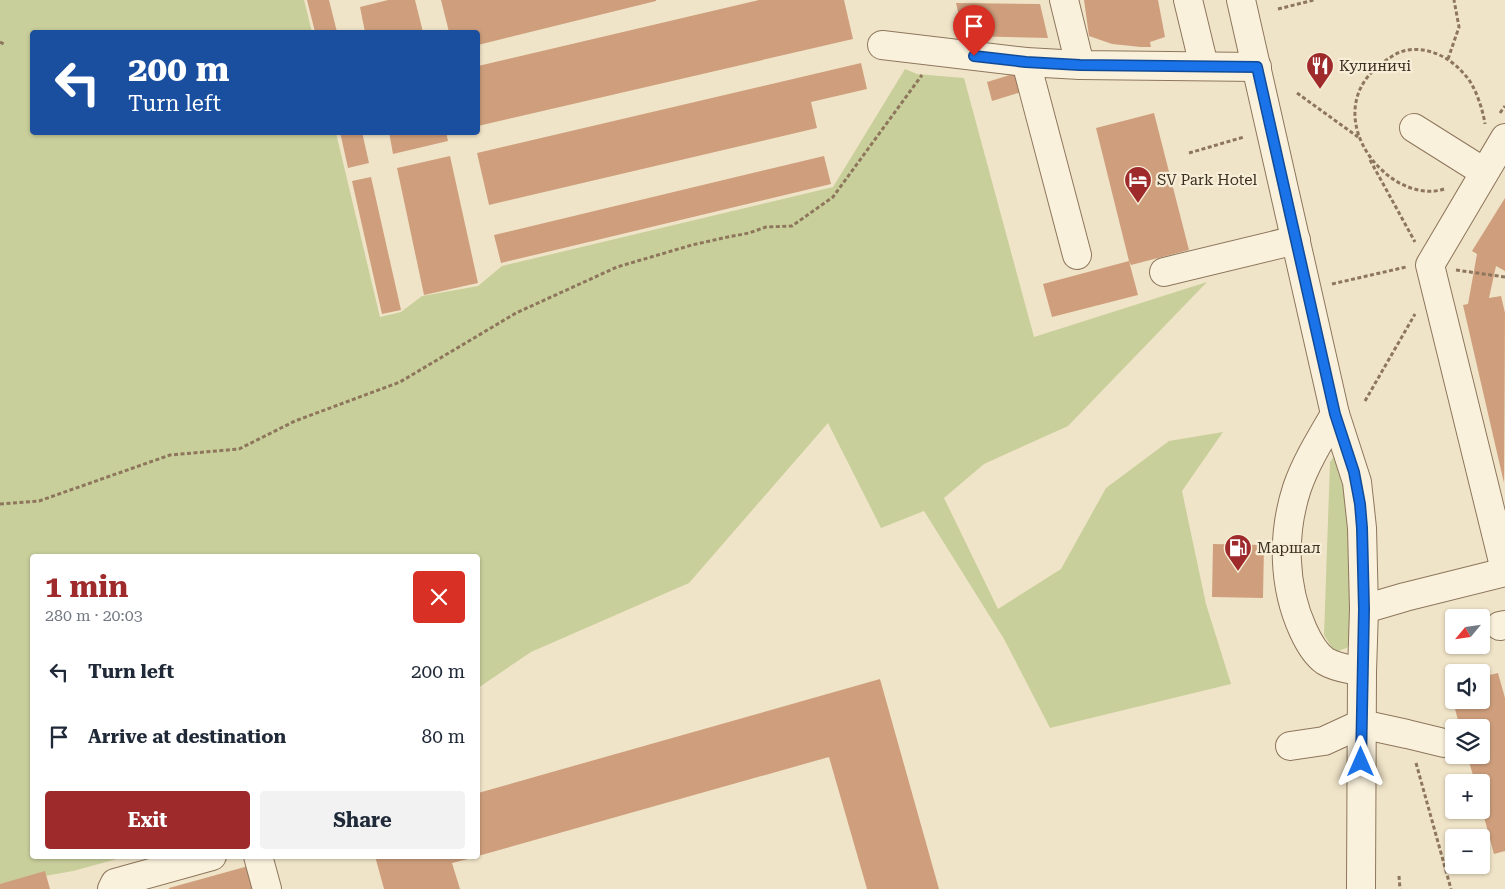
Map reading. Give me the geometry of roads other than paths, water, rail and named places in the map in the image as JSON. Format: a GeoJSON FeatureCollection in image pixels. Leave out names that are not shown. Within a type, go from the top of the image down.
{"type":"FeatureCollection","features":[{"type":"Feature","properties":{"kind":"street"},"geometry":{"type":"LineString","coordinates":[[1064,0],[1080,65]]}},
{"type":"Feature","properties":{"kind":"street"},"geometry":{"type":"LineString","coordinates":[[1188,0],[1204,66]]}},
{"type":"Feature","properties":{"kind":"street"},"geometry":{"type":"LineString","coordinates":[[1241,0],[1335,414],[1353,468],[1360,504],[1364,609],[1361,724],[1361,889]]}},
{"type":"Feature","properties":{"kind":"street"},"geometry":{"type":"LineString","coordinates":[[882,45],[1026,62],[1080,65],[1257,67]]}},
{"type":"Feature","properties":{"kind":"street"},"geometry":{"type":"LineString","coordinates":[[1026,62],[1077,255]]}},
{"type":"Feature","properties":{"kind":"street"},"geometry":{"type":"LineString","coordinates":[[1414,128],[1484,172]]}},
{"type":"Feature","properties":{"kind":"street"},"geometry":{"type":"LineString","coordinates":[[1364,609],[1505,571],[1430,265],[1505,138]]}},
{"type":"Feature","properties":{"kind":"street"},"geometry":{"type":"LineString","coordinates":[[1164,272],[1296,240]]}},
{"type":"Feature","properties":{"kind":"street"},"geometry":{"type":"LineString","coordinates":[[1335,414],[1308,461],[1296,490],[1287,537],[1287,568],[1289,584],[1300,623],[1319,656],[1332,665],[1362,672]]}},
{"type":"Feature","properties":{"kind":"street"},"geometry":{"type":"LineString","coordinates":[[1290,746],[1324,741],[1361,724],[1444,743]]}},
{"type":"Feature","properties":{"kind":"street"},"geometry":{"type":"LineString","coordinates":[[112,889],[115,882],[201,859]]}},
{"type":"Feature","properties":{"kind":"street"},"geometry":{"type":"LineString","coordinates":[[259,859],[267,889]]}},
{"type":"Feature","properties":{"kind":"place","name":"Кулиничі"},"geometry":{"type":"Point","coordinates":[1320,90]}},
{"type":"Feature","properties":{"kind":"place","name":"SV Park Hotel"},"geometry":{"type":"Point","coordinates":[1138,204]}},
{"type":"Feature","properties":{"kind":"place","name":"Маршал"},"geometry":{"type":"Point","coordinates":[1238,572]}}]}
